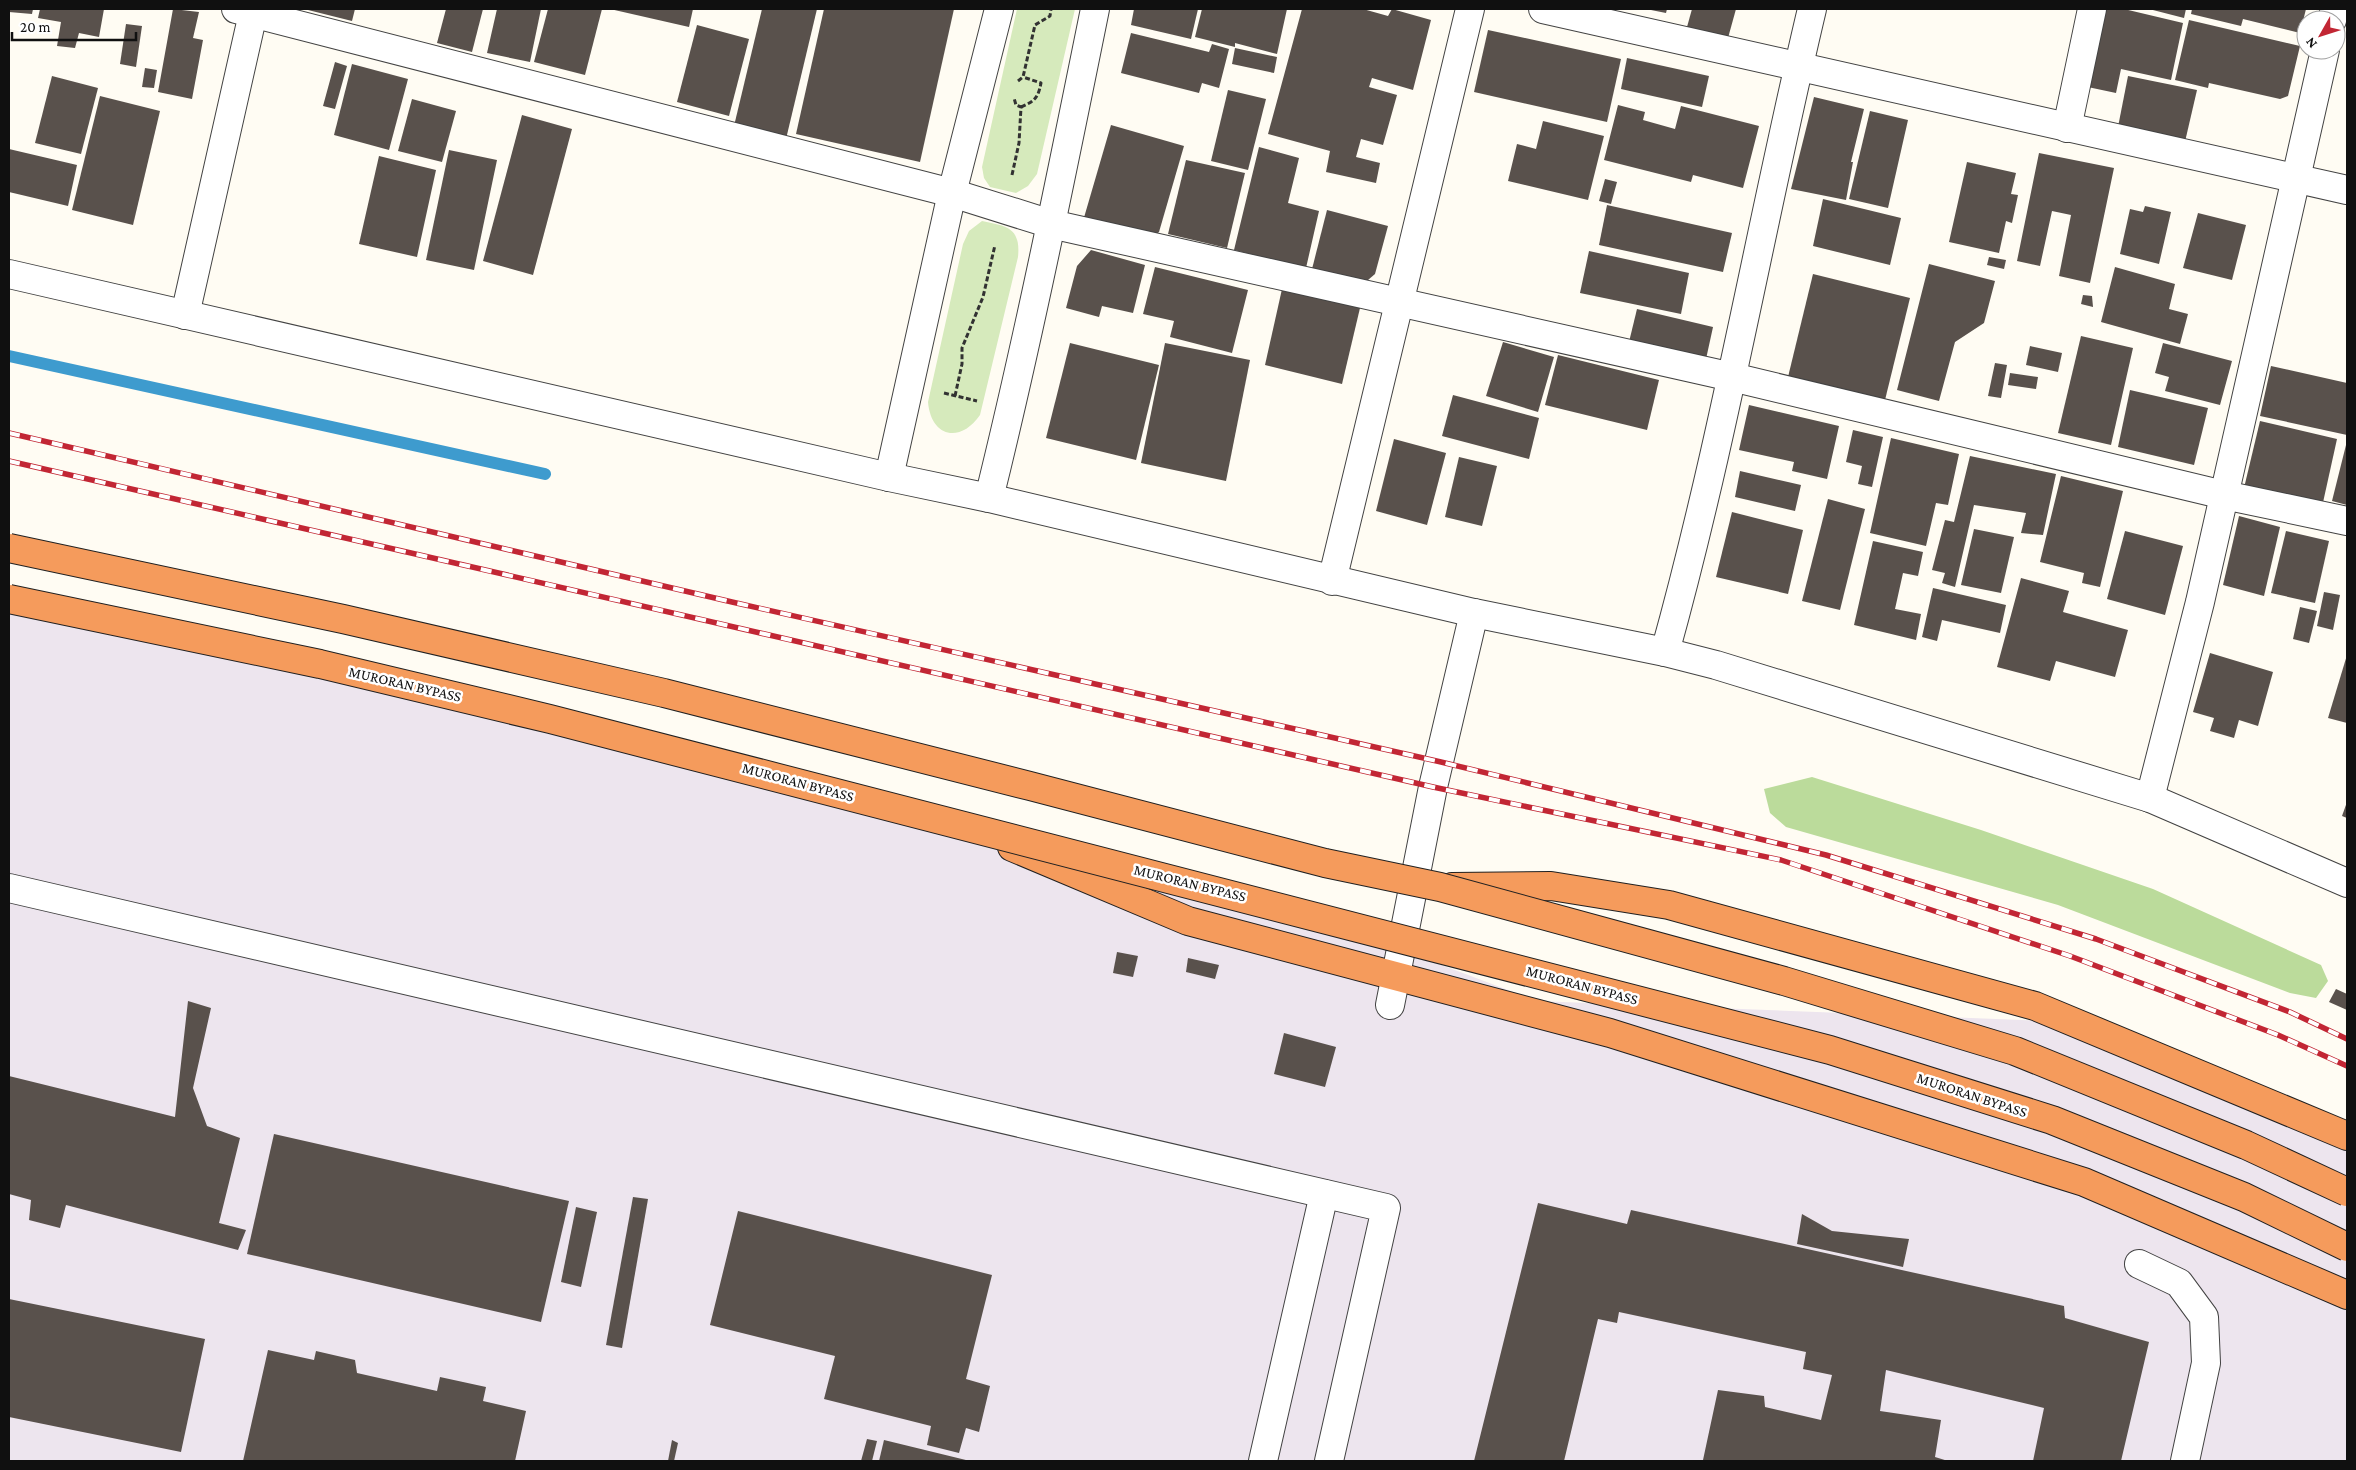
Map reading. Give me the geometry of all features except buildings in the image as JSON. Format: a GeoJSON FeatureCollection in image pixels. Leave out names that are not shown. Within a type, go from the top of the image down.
{"type":"FeatureCollection","features":[{"type":"Feature","properties":{"kind":"highway"},"geometry":{"type":"LineString","coordinates":[[9,548],[343,618],[664,693],[1325,863],[1440,887],[1784,981],[2015,1051],[2246,1145],[2347,1192]]}},
{"type":"Feature","properties":{"kind":"highway","name":"MURORAN BYPASS"},"geometry":{"type":"LineString","coordinates":[[9,599],[320,664],[694,755],[1830,1050],[2052,1120],[2244,1197],[2347,1247]]}},
{"type":"Feature","properties":{"kind":"highway"},"geometry":{"type":"LineString","coordinates":[[950,821],[1188,921],[1610,1033],[2084,1182],[2347,1295]]}},
{"type":"Feature","properties":{"kind":"highway"},"geometry":{"type":"LineString","coordinates":[[1440,887],[1551,886],[1669,905],[1997,995],[2035,1006],[2347,1136]]}},
{"type":"Feature","properties":{"kind":"street"},"geometry":{"type":"LineString","coordinates":[[889,477],[952,193],[999,9]]}},
{"type":"Feature","properties":{"kind":"street"},"geometry":{"type":"LineString","coordinates":[[989,498],[1011,408],[1051,224],[1094,9]]}},
{"type":"Feature","properties":{"kind":"street"},"geometry":{"type":"LineString","coordinates":[[1332,581],[1470,9]]}},
{"type":"Feature","properties":{"kind":"street"},"geometry":{"type":"LineString","coordinates":[[1543,9],[2347,190]]}},
{"type":"Feature","properties":{"kind":"street"},"geometry":{"type":"LineString","coordinates":[[1665,652],[1732,377],[1798,65],[1812,9]]}},
{"type":"Feature","properties":{"kind":"street"},"geometry":{"type":"LineString","coordinates":[[2067,128],[2092,9]]}},
{"type":"Feature","properties":{"kind":"street"},"geometry":{"type":"LineString","coordinates":[[185,316],[248,10],[952,193],[1051,224],[1732,377],[2224,495],[2347,521]]}},
{"type":"Feature","properties":{"kind":"street"},"geometry":{"type":"LineString","coordinates":[[2150,798],[2224,495],[2323,60]]}},
{"type":"Feature","properties":{"kind":"street"},"geometry":{"type":"LineString","coordinates":[[9,274],[889,477],[989,498],[1332,581],[1474,613],[1665,652],[1716,665],[2150,798],[2347,883]]}},
{"type":"Feature","properties":{"kind":"street"},"geometry":{"type":"LineString","coordinates":[[1390,1005],[1433,788],[1474,613]]}},
{"type":"Feature","properties":{"kind":"street"},"geometry":{"type":"LineString","coordinates":[[9,888],[1386,1208],[1328,1461]]}},
{"type":"Feature","properties":{"kind":"street"},"geometry":{"type":"LineString","coordinates":[[1264,1461],[1324,1194]]}},
{"type":"Feature","properties":{"kind":"street"},"geometry":{"type":"LineString","coordinates":[[2139,1264],[2179,1283],[2204,1317],[2206,1363],[2185,1461]]}},
{"type":"Feature","properties":{"kind":"path"},"geometry":{"type":"LineString","coordinates":[[1015,89],[1017,82],[1023,77],[1035,25],[1050,16],[1051,9]]}},
{"type":"Feature","properties":{"kind":"path"},"geometry":{"type":"LineString","coordinates":[[1014,96],[1016,105],[1021,107],[1034,102],[1038,96],[1040,83],[1023,77]]}},
{"type":"Feature","properties":{"kind":"path"},"geometry":{"type":"LineString","coordinates":[[1011,181],[1019,143],[1021,107]]}},
{"type":"Feature","properties":{"kind":"path"},"geometry":{"type":"LineString","coordinates":[[955,396],[962,364],[962,348],[983,297],[995,242]]}},
{"type":"Feature","properties":{"kind":"path"},"geometry":{"type":"LineString","coordinates":[[939,392],[982,402]]}},
{"type":"Feature","properties":{"kind":"shaded area"},"geometry":{"type":"Polygon","coordinates":[[[9,596],[1271,901],[1537,1001],[2074,1022],[2347,1123],[2347,1461],[9,1461],[9,596]]]}},
{"type":"Feature","properties":{"kind":"green space"},"geometry":{"type":"Polygon","coordinates":[[[1017,9],[1075,9],[1037,174],[1028,186],[1016,193],[990,187],[984,178],[982,167],[1017,9]]]}},
{"type":"Feature","properties":{"kind":"green space"},"geometry":{"type":"Polygon","coordinates":[[[982,221],[1005,227],[1014,234],[1017,239],[1018,257],[980,415],[964,430],[956,433],[948,432],[940,429],[935,423],[930,414],[928,402],[963,244],[969,231],[982,221]]]}},
{"type":"Feature","properties":{"kind":"green space"},"geometry":{"type":"Polygon","coordinates":[[[1812,777],[1981,830],[2153,889],[2321,965],[2328,981],[2316,998],[2290,993],[2058,905],[1786,827],[1770,813],[1764,789],[1812,777]]]}},
{"type":"Feature","properties":{"kind":"waterway"},"geometry":{"type":"LineString","coordinates":[[9,356],[545,474]]}},
{"type":"Feature","properties":{"kind":"railway"},"geometry":{"type":"LineString","coordinates":[[9,433],[732,602],[1441,762],[1826,855],[2096,939],[2290,1012],[2347,1039]]}},
{"type":"Feature","properties":{"kind":"railway"},"geometry":{"type":"LineString","coordinates":[[9,461],[1433,787],[1781,860],[2070,956],[2278,1035],[2347,1066]]}}]}
